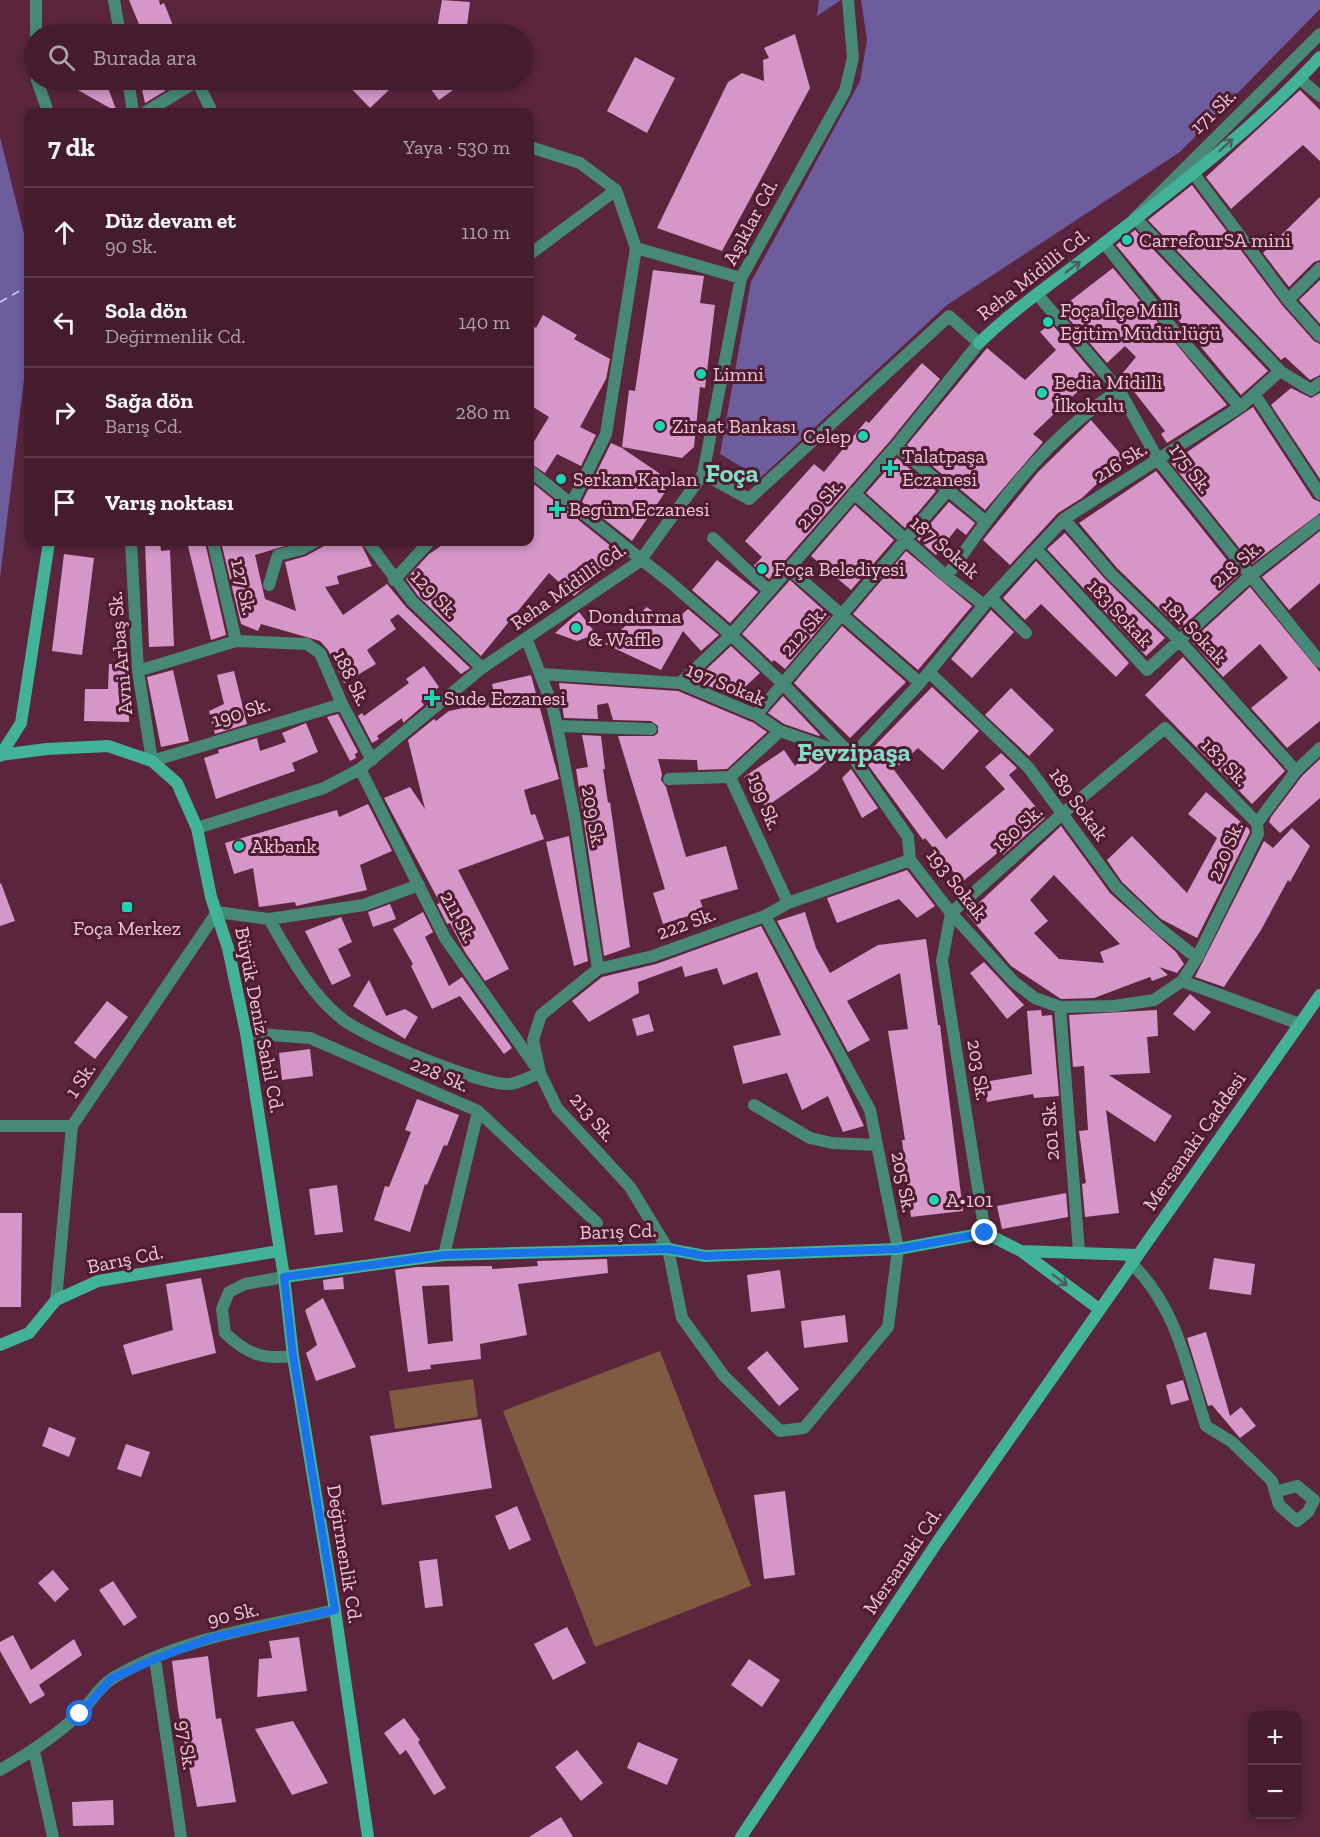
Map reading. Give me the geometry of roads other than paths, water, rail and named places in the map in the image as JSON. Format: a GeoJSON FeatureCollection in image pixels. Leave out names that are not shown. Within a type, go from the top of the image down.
{"type":"FeatureCollection","features":[{"type":"Feature","properties":{"kind":"street"},"geometry":{"type":"LineString","coordinates":[[36,0],[36,24]]}},
{"type":"Feature","properties":{"kind":"street"},"geometry":{"type":"LineString","coordinates":[[114,0],[118,24]]}},
{"type":"Feature","properties":{"kind":"street","name":"Aşıklar Cd."},"geometry":{"type":"LineString","coordinates":[[703,474],[741,278],[845,91],[854,58],[851,9],[848,0]]}},
{"type":"Feature","properties":{"kind":"street","name":"171 Sk."},"geometry":{"type":"LineString","coordinates":[[1135,218],[1320,34]]}},
{"type":"Feature","properties":{"kind":"street","name":"Reha Midilli Cd."},"geometry":{"type":"LineString","coordinates":[[197,828],[324,788],[360,769],[482,668],[527,640],[640,561],[703,474],[749,499],[949,316],[979,343],[1007,316],[1194,174],[1300,79],[1320,57]]}},
{"type":"Feature","properties":{"kind":"street"},"geometry":{"type":"LineString","coordinates":[[1300,79],[1320,96]]}},
{"type":"Feature","properties":{"kind":"street"},"geometry":{"type":"LineString","coordinates":[[40,90],[47,108]]}},
{"type":"Feature","properties":{"kind":"street"},"geometry":{"type":"LineString","coordinates":[[130,90],[132,108]]}},
{"type":"Feature","properties":{"kind":"street"},"geometry":{"type":"LineString","coordinates":[[153,108],[182,90]]}},
{"type":"Feature","properties":{"kind":"street"},"geometry":{"type":"LineString","coordinates":[[201,90],[210,108]]}},
{"type":"Feature","properties":{"kind":"street"},"geometry":{"type":"LineString","coordinates":[[534,148],[580,163],[616,190],[636,248],[606,434],[572,503]]}},
{"type":"Feature","properties":{"kind":"street"},"geometry":{"type":"LineString","coordinates":[[1194,174],[1288,300],[1320,336]]}},
{"type":"Feature","properties":{"kind":"street"},"geometry":{"type":"LineString","coordinates":[[534,248],[616,190]]}},
{"type":"Feature","properties":{"kind":"street"},"geometry":{"type":"LineString","coordinates":[[1135,218],[1280,371],[1311,390],[1320,383]]}},
{"type":"Feature","properties":{"kind":"street"},"geometry":{"type":"LineString","coordinates":[[1104,243],[1175,332],[1240,407]]}},
{"type":"Feature","properties":{"kind":"street"},"geometry":{"type":"LineString","coordinates":[[636,248],[741,278]]}},
{"type":"Feature","properties":{"kind":"street"},"geometry":{"type":"LineString","coordinates":[[1288,300],[1320,268]]}},
{"type":"Feature","properties":{"kind":"street","name":"175 Sk."},"geometry":{"type":"LineString","coordinates":[[1037,294],[1119,390],[1159,461],[1320,662]]}},
{"type":"Feature","properties":{"kind":"street","name":"210 Sk."},"geometry":{"type":"LineString","coordinates":[[680,683],[731,635],[896,446],[979,343]]}},
{"type":"Feature","properties":{"kind":"street","name":"216 Sk."},"geometry":{"type":"LineString","coordinates":[[852,756],[920,683],[988,602],[1064,519],[1159,461],[1240,407],[1280,371]]}},
{"type":"Feature","properties":{"kind":"street"},"geometry":{"type":"LineString","coordinates":[[946,576],[965,555],[986,522],[1058,436],[1093,407],[1119,390]]}},
{"type":"Feature","properties":{"kind":"street"},"geometry":{"type":"LineString","coordinates":[[1255,395],[1320,494]]}},
{"type":"Feature","properties":{"kind":"street"},"geometry":{"type":"LineString","coordinates":[[896,446],[986,522]]}},
{"type":"Feature","properties":{"kind":"street","name":"193 Sokak"},"geometry":{"type":"LineString","coordinates":[[534,474],[640,561],[671,583],[731,635],[783,684],[852,756],[908,837],[910,860],[951,913],[1014,982],[1035,998],[1060,1006],[1114,1006],[1154,999],[1182,981]]}},
{"type":"Feature","properties":{"kind":"street","name":"212 Sk."},"geometry":{"type":"LineString","coordinates":[[756,715],[948,490]]}},
{"type":"Feature","properties":{"kind":"street","name":"187 Sokak"},"geometry":{"type":"LineString","coordinates":[[854,493],[946,576],[988,602],[1026,633]]}},
{"type":"Feature","properties":{"kind":"street","name":"181 Sokak"},"geometry":{"type":"LineString","coordinates":[[1064,519],[1111,574],[1179,639],[1296,771]]}},
{"type":"Feature","properties":{"kind":"street","name":"218 Sk."},"geometry":{"type":"LineString","coordinates":[[1179,639],[1250,576],[1320,521]]}},
{"type":"Feature","properties":{"kind":"street"},"geometry":{"type":"LineString","coordinates":[[713,538],[768,590]]}},
{"type":"Feature","properties":{"kind":"street"},"geometry":{"type":"LineString","coordinates":[[0,755],[21,723],[48,546]]}},
{"type":"Feature","properties":{"kind":"street","name":"Avni Arbaş Sk."},"geometry":{"type":"LineString","coordinates":[[131,546],[138,671],[152,761]]}},
{"type":"Feature","properties":{"kind":"street","name":"127 Sk."},"geometry":{"type":"LineString","coordinates":[[214,546],[236,641]]}},
{"type":"Feature","properties":{"kind":"street"},"geometry":{"type":"LineString","coordinates":[[269,585],[278,555],[307,546]]}},
{"type":"Feature","properties":{"kind":"street","name":"129 Sk."},"geometry":{"type":"LineString","coordinates":[[371,546],[412,602],[482,668]]}},
{"type":"Feature","properties":{"kind":"street"},"geometry":{"type":"LineString","coordinates":[[394,580],[425,546]]}},
{"type":"Feature","properties":{"kind":"street","name":"183 Sokak"},"geometry":{"type":"LineString","coordinates":[[1035,549],[1147,670],[1179,639]]}},
{"type":"Feature","properties":{"kind":"street"},"geometry":{"type":"LineString","coordinates":[[788,568],[920,683]]}},
{"type":"Feature","properties":{"kind":"street","name":"209 Sk."},"geometry":{"type":"LineString","coordinates":[[527,640],[541,674],[557,726],[575,820],[598,969]]}},
{"type":"Feature","properties":{"kind":"street","name":"188 Sk."},"geometry":{"type":"LineString","coordinates":[[138,671],[236,641],[306,644],[321,653],[342,704],[372,760]]}},
{"type":"Feature","properties":{"kind":"street","name":"189 Sokak"},"geometry":{"type":"LineString","coordinates":[[929,672],[1028,767],[1116,887],[1159,928],[1197,958]]}},
{"type":"Feature","properties":{"kind":"street","name":"197 Sokak"},"geometry":{"type":"LineString","coordinates":[[541,674],[680,683],[756,715],[780,731],[852,756]]}},
{"type":"Feature","properties":{"kind":"street","name":"190 Sk."},"geometry":{"type":"LineString","coordinates":[[152,761],[342,704]]}},
{"type":"Feature","properties":{"kind":"street"},"geometry":{"type":"LineString","coordinates":[[557,726],[651,729]]}},
{"type":"Feature","properties":{"kind":"street","name":"180 Sk."},"geometry":{"type":"LineString","coordinates":[[951,913],[1062,814],[1165,728]]}},
{"type":"Feature","properties":{"kind":"street","name":"183 Sk."},"geometry":{"type":"LineString","coordinates":[[1165,728],[1257,823]]}},
{"type":"Feature","properties":{"kind":"street","name":"199 Sk."},"geometry":{"type":"LineString","coordinates":[[780,731],[730,777],[788,903]]}},
{"type":"Feature","properties":{"kind":"street","name":"Büyük Deniz Sahil Cd."},"geometry":{"type":"LineString","coordinates":[[0,755],[47,749],[108,746],[152,761],[177,783],[197,828],[211,897],[218,912],[228,948],[246,1034],[284,1277]]}},
{"type":"Feature","properties":{"kind":"street","name":"220 Sk."},"geometry":{"type":"LineString","coordinates":[[1182,981],[1197,958],[1258,834],[1257,823],[1296,771],[1320,748]]}},
{"type":"Feature","properties":{"kind":"street","name":"211 Sk."},"geometry":{"type":"LineString","coordinates":[[360,769],[445,938],[510,1035],[540,1073]]}},
{"type":"Feature","properties":{"kind":"street"},"geometry":{"type":"LineString","coordinates":[[669,779],[730,777]]}},
{"type":"Feature","properties":{"kind":"street","name":"222 Sk."},"geometry":{"type":"LineString","coordinates":[[540,1073],[533,1040],[541,1015],[598,969],[652,956],[765,916],[788,903],[910,860]]}},
{"type":"Feature","properties":{"kind":"street"},"geometry":{"type":"LineString","coordinates":[[218,912],[269,919],[364,905],[419,885]]}},
{"type":"Feature","properties":{"kind":"street","name":"1 Sk."},"geometry":{"type":"LineString","coordinates":[[56,1300],[72,1126],[218,912]]}},
{"type":"Feature","properties":{"kind":"street","name":"203 Sk."},"geometry":{"type":"LineString","coordinates":[[951,913],[942,961],[985,1233]]}},
{"type":"Feature","properties":{"kind":"street","name":"205 Sk."},"geometry":{"type":"LineString","coordinates":[[765,916],[870,1110],[898,1249],[888,1327],[804,1428],[780,1431]]}},
{"type":"Feature","properties":{"kind":"street"},"geometry":{"type":"LineString","coordinates":[[269,919],[302,976],[341,1019],[365,1033],[413,1055],[509,1084],[540,1073]]}},
{"type":"Feature","properties":{"kind":"street"},"geometry":{"type":"LineString","coordinates":[[1182,981],[1300,1024]]}},
{"type":"Feature","properties":{"kind":"street","name":"Mersanaki Caddesi"},"geometry":{"type":"LineString","coordinates":[[1099,1309],[1320,994]]}},
{"type":"Feature","properties":{"kind":"street","name":"201 Sk."},"geometry":{"type":"LineString","coordinates":[[1060,1006],[1079,1252]]}},
{"type":"Feature","properties":{"kind":"street","name":"228 Sk."},"geometry":{"type":"LineString","coordinates":[[246,1034],[310,1038],[478,1111],[444,1255]]}},
{"type":"Feature","properties":{"kind":"street","name":"213 Sk."},"geometry":{"type":"LineString","coordinates":[[540,1073],[557,1108],[630,1187],[668,1249],[682,1318],[724,1376],[780,1431]]}},
{"type":"Feature","properties":{"kind":"street"},"geometry":{"type":"LineString","coordinates":[[754,1105],[810,1138],[832,1143],[877,1144]]}},
{"type":"Feature","properties":{"kind":"street"},"geometry":{"type":"LineString","coordinates":[[478,1111],[597,1223]]}},
{"type":"Feature","properties":{"kind":"street"},"geometry":{"type":"LineString","coordinates":[[0,1126],[72,1126]]}},
{"type":"Feature","properties":{"kind":"street"},"geometry":{"type":"LineString","coordinates":[[985,1233],[1021,1251],[1099,1309]]}},
{"type":"Feature","properties":{"kind":"street","name":"Barış Cd."},"geometry":{"type":"LineString","coordinates":[[284,1277],[444,1255],[668,1249],[705,1256],[898,1249],[985,1233]]}},
{"type":"Feature","properties":{"kind":"street","name":"Barış Cd."},"geometry":{"type":"LineString","coordinates":[[0,1346],[29,1333],[56,1300],[98,1281],[279,1251]]}},
{"type":"Feature","properties":{"kind":"street"},"geometry":{"type":"LineString","coordinates":[[1021,1251],[1079,1252],[1134,1259],[1176,1327],[1206,1426],[1232,1442],[1272,1481],[1275,1492]]}},
{"type":"Feature","properties":{"kind":"street"},"geometry":{"type":"LineString","coordinates":[[284,1277],[245,1284],[230,1292],[222,1309],[225,1334],[241,1348],[271,1359],[293,1356]]}},
{"type":"Feature","properties":{"kind":"street","name":"Değirmenlik Cd."},"geometry":{"type":"LineString","coordinates":[[284,1277],[293,1356],[335,1610],[368,1837]]}},
{"type":"Feature","properties":{"kind":"street","name":"Mersanaki Cd."},"geometry":{"type":"LineString","coordinates":[[741,1837],[938,1540],[1099,1309]]}},
{"type":"Feature","properties":{"kind":"street","name":"90 Sk."},"geometry":{"type":"LineString","coordinates":[[0,1770],[34,1751],[80,1714],[111,1679],[155,1659],[211,1638],[335,1610]]}},
{"type":"Feature","properties":{"kind":"street","name":"97 Sk."},"geometry":{"type":"LineString","coordinates":[[155,1659],[181,1837]]}},
{"type":"Feature","properties":{"kind":"street"},"geometry":{"type":"LineString","coordinates":[[34,1751],[53,1837]]}},
{"type":"Feature","properties":{"kind":"place","name":"CarrefourSA mini"},"geometry":{"type":"Point","coordinates":[1127,240]}},
{"type":"Feature","properties":{"kind":"place","name":"Foça İlçe Milli Eğitim Müdürlüğü"},"geometry":{"type":"Point","coordinates":[1048,322]}},
{"type":"Feature","properties":{"kind":"place","name":"Limni"},"geometry":{"type":"Point","coordinates":[701,374]}},
{"type":"Feature","properties":{"kind":"place","name":"Bedia Midilli İlkokulu"},"geometry":{"type":"Point","coordinates":[1042,393]}},
{"type":"Feature","properties":{"kind":"place","name":"Ziraat Bankası"},"geometry":{"type":"Point","coordinates":[660,426]}},
{"type":"Feature","properties":{"kind":"place","name":"Celep"},"geometry":{"type":"Point","coordinates":[863,436]}},
{"type":"Feature","properties":{"kind":"place","name":"Talatpaşa Eczanesi"},"geometry":{"type":"Point","coordinates":[890,468]}},
{"type":"Feature","properties":{"kind":"place","name":"Serkan Kaplan"},"geometry":{"type":"Point","coordinates":[561,479]}},
{"type":"Feature","properties":{"kind":"place","name":"Begüm Eczanesi"},"geometry":{"type":"Point","coordinates":[557,509]}},
{"type":"Feature","properties":{"kind":"place","name":"Foça Belediyesi"},"geometry":{"type":"Point","coordinates":[762,569]}},
{"type":"Feature","properties":{"kind":"place","name":"Dondurma & Waffle"},"geometry":{"type":"Point","coordinates":[576,628]}},
{"type":"Feature","properties":{"kind":"place","name":"Sude Eczanesi"},"geometry":{"type":"Point","coordinates":[432,698]}},
{"type":"Feature","properties":{"kind":"place","name":"Akbank"},"geometry":{"type":"Point","coordinates":[239,846]}},
{"type":"Feature","properties":{"kind":"place","name":"Foça Merkez"},"geometry":{"type":"Point","coordinates":[127,907]}},
{"type":"Feature","properties":{"kind":"place","name":"A•101"},"geometry":{"type":"Point","coordinates":[934,1200]}},
{"type":"Feature","properties":{"kind":"district","name":"Foça"},"geometry":{"type":"Point","coordinates":[732,473]}},
{"type":"Feature","properties":{"kind":"district","name":"Fevzipaşa"},"geometry":{"type":"Point","coordinates":[854,752]}}]}
